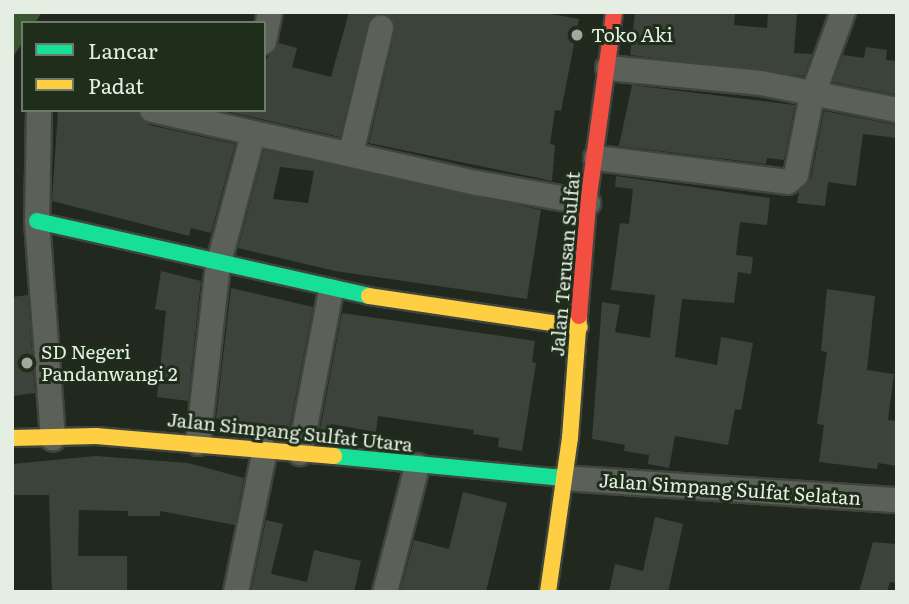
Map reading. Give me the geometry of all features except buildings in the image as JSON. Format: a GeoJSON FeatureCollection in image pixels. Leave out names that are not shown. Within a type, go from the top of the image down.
{"type":"FeatureCollection","features":[{"type":"Feature","properties":{"kind":"street"},"geometry":{"type":"LineString","coordinates":[[266,32],[270,12]]}},
{"type":"Feature","properties":{"kind":"street","name":"Jalan Terusan Sulfat"},"geometry":{"type":"LineString","coordinates":[[548,592],[580,327],[588,203],[614,12]]}},
{"type":"Feature","properties":{"kind":"street"},"geometry":{"type":"LineString","coordinates":[[596,158],[788,182],[796,175],[814,93],[843,12]]}},
{"type":"Feature","properties":{"kind":"street"},"geometry":{"type":"LineString","coordinates":[[351,153],[381,27]]}},
{"type":"Feature","properties":{"kind":"street"},"geometry":{"type":"LineString","coordinates":[[608,68],[761,83],[897,110]]}},
{"type":"Feature","properties":{"kind":"street"},"geometry":{"type":"LineString","coordinates":[[39,112],[37,221],[53,438]]}},
{"type":"Feature","properties":{"kind":"street"},"geometry":{"type":"LineString","coordinates":[[160,112],[477,183],[588,203]]}},
{"type":"Feature","properties":{"kind":"street"},"geometry":{"type":"LineString","coordinates":[[198,443],[218,266],[253,134]]}},
{"type":"Feature","properties":{"kind":"street"},"geometry":{"type":"LineString","coordinates":[[37,221],[331,291],[580,327]]}},
{"type":"Feature","properties":{"kind":"street"},"geometry":{"type":"LineString","coordinates":[[300,453],[331,291]]}},
{"type":"Feature","properties":{"kind":"street","name":"Jalan Simpang Sulfat Utara"},"geometry":{"type":"LineString","coordinates":[[12,438],[198,443],[563,478]]}},
{"type":"Feature","properties":{"kind":"street"},"geometry":{"type":"LineString","coordinates":[[236,592],[265,450]]}},
{"type":"Feature","properties":{"kind":"street"},"geometry":{"type":"LineString","coordinates":[[385,592],[417,466]]}},
{"type":"Feature","properties":{"kind":"street","name":"Jalan Simpang Sulfat Selatan"},"geometry":{"type":"LineString","coordinates":[[563,478],[897,500]]}},
{"type":"Feature","properties":{"kind":"green space"},"geometry":{"type":"Polygon","coordinates":[[[12,12],[42,12],[36,21],[21,21],[21,45],[12,58],[12,12]]]}},
{"type":"Feature","properties":{"kind":"traffic: fast"},"geometry":{"type":"LineString","coordinates":[[37,221],[369,296]]}},
{"type":"Feature","properties":{"kind":"traffic: fast"},"geometry":{"type":"LineString","coordinates":[[334,456],[563,478]]}},
{"type":"Feature","properties":{"kind":"traffic: slow"},"geometry":{"type":"LineString","coordinates":[[369,296],[580,327]]}},
{"type":"Feature","properties":{"kind":"traffic: slow"},"geometry":{"type":"LineString","coordinates":[[548,592],[570,438],[579,316]]}},
{"type":"Feature","properties":{"kind":"traffic: slow"},"geometry":{"type":"LineString","coordinates":[[12,438],[96,436],[334,456]]}},
{"type":"Feature","properties":{"kind":"traffic: jam"},"geometry":{"type":"LineString","coordinates":[[579,316],[588,203],[614,12]]}},
{"type":"Feature","properties":{"kind":"place","name":"Toko Aki"},"geometry":{"type":"Point","coordinates":[577,35]}},
{"type":"Feature","properties":{"kind":"place","name":"SD Negeri Pandanwangi 2"},"geometry":{"type":"Point","coordinates":[27,363]}}]}
